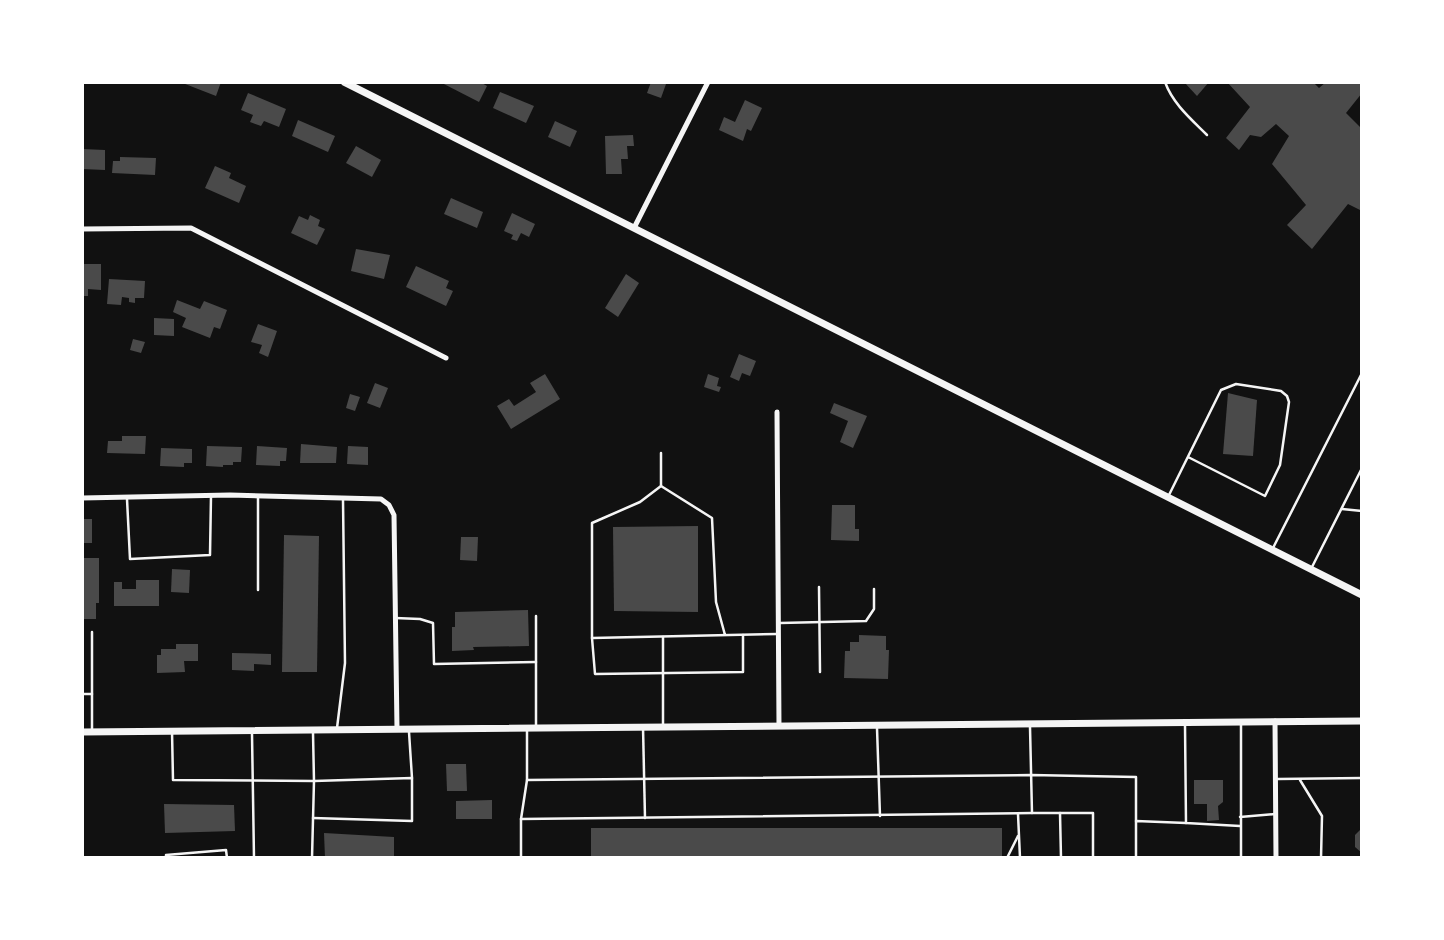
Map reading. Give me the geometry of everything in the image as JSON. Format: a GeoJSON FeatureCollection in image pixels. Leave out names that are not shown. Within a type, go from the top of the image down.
{"type":"FeatureCollection","features":[{"type":"Feature","properties":{"kind":"street"},"geometry":{"type":"LineString","coordinates":[[344,82],[1362,595]]}},
{"type":"Feature","properties":{"kind":"street"},"geometry":{"type":"LineString","coordinates":[[634,228],[708,82]]}},
{"type":"Feature","properties":{"kind":"street"},"geometry":{"type":"LineString","coordinates":[[82,229],[191,228],[446,358]]}},
{"type":"Feature","properties":{"kind":"street"},"geometry":{"type":"LineString","coordinates":[[777,412],[779,726]]}},
{"type":"Feature","properties":{"kind":"street"},"geometry":{"type":"LineString","coordinates":[[82,498],[258,496],[381,499],[394,515],[397,729]]}},
{"type":"Feature","properties":{"kind":"street"},"geometry":{"type":"LineString","coordinates":[[1275,721],[1276,858]]}},
{"type":"Feature","properties":{"kind":"street"},"geometry":{"type":"LineString","coordinates":[[82,732],[1362,721]]}},
{"type":"Feature","properties":{"kind":"lane"},"geometry":{"type":"LineString","coordinates":[[1165,82],[1169,94],[1180,108],[1208,135]]}},
{"type":"Feature","properties":{"kind":"lane"},"geometry":{"type":"LineString","coordinates":[[1272,550],[1362,373]]}},
{"type":"Feature","properties":{"kind":"lane"},"geometry":{"type":"LineString","coordinates":[[1168,497],[1221,390],[1236,384],[1282,391],[1287,396],[1289,402],[1280,465],[1265,496],[1188,457]]}},
{"type":"Feature","properties":{"kind":"lane"},"geometry":{"type":"LineString","coordinates":[[661,453],[662,486]]}},
{"type":"Feature","properties":{"kind":"lane"},"geometry":{"type":"LineString","coordinates":[[1311,569],[1362,468]]}},
{"type":"Feature","properties":{"kind":"lane"},"geometry":{"type":"LineString","coordinates":[[662,486],[712,518],[716,602],[725,635]]}},
{"type":"Feature","properties":{"kind":"lane"},"geometry":{"type":"LineString","coordinates":[[662,486],[640,502],[592,523],[592,638],[595,674],[743,672],[743,635]]}},
{"type":"Feature","properties":{"kind":"lane"},"geometry":{"type":"LineString","coordinates":[[127,497],[130,559],[210,555],[211,496]]}},
{"type":"Feature","properties":{"kind":"lane"},"geometry":{"type":"LineString","coordinates":[[258,496],[258,590]]}},
{"type":"Feature","properties":{"kind":"lane"},"geometry":{"type":"LineString","coordinates":[[337,730],[345,663],[343,497]]}},
{"type":"Feature","properties":{"kind":"lane"},"geometry":{"type":"LineString","coordinates":[[1342,509],[1362,511]]}},
{"type":"Feature","properties":{"kind":"lane"},"geometry":{"type":"LineString","coordinates":[[819,587],[820,672]]}},
{"type":"Feature","properties":{"kind":"lane"},"geometry":{"type":"LineString","coordinates":[[777,623],[866,621],[874,609],[873,589]]}},
{"type":"Feature","properties":{"kind":"lane"},"geometry":{"type":"LineString","coordinates":[[536,616],[537,728]]}},
{"type":"Feature","properties":{"kind":"lane"},"geometry":{"type":"LineString","coordinates":[[396,618],[420,619],[433,623],[434,664],[536,662]]}},
{"type":"Feature","properties":{"kind":"lane"},"geometry":{"type":"LineString","coordinates":[[92,632],[92,732]]}},
{"type":"Feature","properties":{"kind":"lane"},"geometry":{"type":"LineString","coordinates":[[592,638],[777,634]]}},
{"type":"Feature","properties":{"kind":"lane"},"geometry":{"type":"LineString","coordinates":[[663,637],[663,727]]}},
{"type":"Feature","properties":{"kind":"lane"},"geometry":{"type":"LineString","coordinates":[[82,694],[92,694]]}},
{"type":"Feature","properties":{"kind":"lane"},"geometry":{"type":"LineString","coordinates":[[1241,721],[1241,858]]}},
{"type":"Feature","properties":{"kind":"lane"},"geometry":{"type":"LineString","coordinates":[[1185,722],[1186,823]]}},
{"type":"Feature","properties":{"kind":"lane"},"geometry":{"type":"LineString","coordinates":[[1030,723],[1032,813]]}},
{"type":"Feature","properties":{"kind":"lane"},"geometry":{"type":"LineString","coordinates":[[877,725],[880,816]]}},
{"type":"Feature","properties":{"kind":"lane"},"geometry":{"type":"LineString","coordinates":[[643,727],[645,819]]}},
{"type":"Feature","properties":{"kind":"lane"},"geometry":{"type":"LineString","coordinates":[[521,858],[521,819],[527,780],[527,728]]}},
{"type":"Feature","properties":{"kind":"lane"},"geometry":{"type":"LineString","coordinates":[[313,818],[412,821],[409,729]]}},
{"type":"Feature","properties":{"kind":"lane"},"geometry":{"type":"LineString","coordinates":[[252,730],[254,858]]}},
{"type":"Feature","properties":{"kind":"lane"},"geometry":{"type":"LineString","coordinates":[[312,858],[313,730]]}},
{"type":"Feature","properties":{"kind":"lane"},"geometry":{"type":"LineString","coordinates":[[172,731],[173,780],[314,781],[412,778]]}},
{"type":"Feature","properties":{"kind":"lane"},"geometry":{"type":"LineString","coordinates":[[527,780],[1031,775],[1136,777],[1136,858]]}},
{"type":"Feature","properties":{"kind":"lane"},"geometry":{"type":"LineString","coordinates":[[1276,779],[1362,778]]}},
{"type":"Feature","properties":{"kind":"lane"},"geometry":{"type":"LineString","coordinates":[[1299,779],[1322,816],[1321,858]]}},
{"type":"Feature","properties":{"kind":"lane"},"geometry":{"type":"LineString","coordinates":[[1060,813],[1061,858]]}},
{"type":"Feature","properties":{"kind":"lane"},"geometry":{"type":"LineString","coordinates":[[521,819],[1093,813],[1093,858]]}},
{"type":"Feature","properties":{"kind":"lane"},"geometry":{"type":"LineString","coordinates":[[1018,814],[1020,858]]}},
{"type":"Feature","properties":{"kind":"lane"},"geometry":{"type":"LineString","coordinates":[[1240,817],[1276,814]]}},
{"type":"Feature","properties":{"kind":"lane"},"geometry":{"type":"LineString","coordinates":[[1136,821],[1240,826]]}},
{"type":"Feature","properties":{"kind":"lane"},"geometry":{"type":"LineString","coordinates":[[1007,858],[1019,835]]}},
{"type":"Feature","properties":{"kind":"lane"},"geometry":{"type":"LineString","coordinates":[[166,858],[166,855],[226,850],[227,858]]}},
{"type":"Feature","properties":{"kind":"building"},"geometry":{"type":"Polygon","coordinates":[[[180,82],[221,82],[216,96],[180,82]]]}},
{"type":"Feature","properties":{"kind":"building"},"geometry":{"type":"Polygon","coordinates":[[[440,82],[480,82],[487,86],[479,102],[440,82]]]}},
{"type":"Feature","properties":{"kind":"building"},"geometry":{"type":"Polygon","coordinates":[[[651,82],[666,84],[661,98],[647,93],[651,82]]]}},
{"type":"Feature","properties":{"kind":"building"},"geometry":{"type":"Polygon","coordinates":[[[1184,82],[1209,82],[1197,96],[1184,82]]]}},
{"type":"Feature","properties":{"kind":"building"},"geometry":{"type":"Polygon","coordinates":[[[1227,82],[1313,82],[1319,88],[1326,82],[1362,82],[1362,93],[1346,113],[1362,129],[1362,208],[1360,210],[1348,204],[1312,249],[1287,225],[1306,205],[1272,164],[1289,136],[1276,124],[1261,137],[1250,135],[1239,150],[1226,138],[1250,107],[1227,82]]]}},
{"type":"Feature","properties":{"kind":"building"},"geometry":{"type":"Polygon","coordinates":[[[500,92],[534,106],[526,123],[493,108],[500,92]]]}},
{"type":"Feature","properties":{"kind":"building"},"geometry":{"type":"Polygon","coordinates":[[[248,93],[286,109],[279,127],[264,121],[261,126],[250,122],[253,115],[241,110],[248,93]]]}},
{"type":"Feature","properties":{"kind":"building"},"geometry":{"type":"Polygon","coordinates":[[[745,100],[762,108],[751,131],[747,129],[743,141],[719,130],[724,117],[735,122],[745,100]]]}},
{"type":"Feature","properties":{"kind":"building"},"geometry":{"type":"Polygon","coordinates":[[[298,120],[335,136],[328,152],[292,136],[298,120]]]}},
{"type":"Feature","properties":{"kind":"building"},"geometry":{"type":"Polygon","coordinates":[[[555,121],[577,131],[570,147],[548,137],[555,121]]]}},
{"type":"Feature","properties":{"kind":"building"},"geometry":{"type":"Polygon","coordinates":[[[633,135],[634,146],[627,146],[628,159],[621,159],[622,174],[606,174],[605,136],[633,135]]]}},
{"type":"Feature","properties":{"kind":"building"},"geometry":{"type":"Polygon","coordinates":[[[356,146],[381,160],[372,177],[346,163],[356,146]]]}},
{"type":"Feature","properties":{"kind":"building"},"geometry":{"type":"Polygon","coordinates":[[[82,149],[105,150],[105,170],[82,169],[82,149]]]}},
{"type":"Feature","properties":{"kind":"building"},"geometry":{"type":"Polygon","coordinates":[[[120,157],[156,158],[155,175],[112,173],[113,161],[120,161],[120,157]]]}},
{"type":"Feature","properties":{"kind":"building"},"geometry":{"type":"Polygon","coordinates":[[[215,166],[231,173],[229,178],[246,186],[239,203],[205,188],[215,166]]]}},
{"type":"Feature","properties":{"kind":"building"},"geometry":{"type":"Polygon","coordinates":[[[451,198],[483,212],[477,228],[444,214],[451,198]]]}},
{"type":"Feature","properties":{"kind":"building"},"geometry":{"type":"Polygon","coordinates":[[[512,213],[535,224],[529,237],[521,233],[517,241],[511,239],[513,235],[504,231],[512,213]]]}},
{"type":"Feature","properties":{"kind":"building"},"geometry":{"type":"Polygon","coordinates":[[[310,215],[320,220],[318,226],[325,229],[317,245],[291,233],[299,216],[308,220],[310,215]]]}},
{"type":"Feature","properties":{"kind":"building"},"geometry":{"type":"Polygon","coordinates":[[[356,249],[390,255],[384,279],[351,271],[356,249]]]}},
{"type":"Feature","properties":{"kind":"building"},"geometry":{"type":"Polygon","coordinates":[[[83,264],[101,264],[101,290],[88,289],[88,296],[82,296],[83,264]]]}},
{"type":"Feature","properties":{"kind":"building"},"geometry":{"type":"Polygon","coordinates":[[[416,266],[449,281],[446,288],[453,291],[446,306],[406,287],[416,266]]]}},
{"type":"Feature","properties":{"kind":"building"},"geometry":{"type":"Polygon","coordinates":[[[626,274],[639,283],[618,317],[605,308],[626,274]]]}},
{"type":"Feature","properties":{"kind":"building"},"geometry":{"type":"Polygon","coordinates":[[[109,279],[145,281],[144,298],[135,298],[135,303],[122,297],[121,305],[107,304],[109,279]]]}},
{"type":"Feature","properties":{"kind":"building"},"geometry":{"type":"Polygon","coordinates":[[[177,300],[200,309],[204,301],[227,310],[220,329],[214,327],[210,338],[182,327],[186,318],[173,312],[177,300]]]}},
{"type":"Feature","properties":{"kind":"building"},"geometry":{"type":"Polygon","coordinates":[[[154,318],[174,319],[174,336],[154,335],[154,318]]]}},
{"type":"Feature","properties":{"kind":"building"},"geometry":{"type":"Polygon","coordinates":[[[258,324],[277,331],[268,357],[259,353],[262,345],[251,342],[258,324]]]}},
{"type":"Feature","properties":{"kind":"building"},"geometry":{"type":"Polygon","coordinates":[[[133,339],[145,342],[141,353],[130,350],[133,339]]]}},
{"type":"Feature","properties":{"kind":"building"},"geometry":{"type":"Polygon","coordinates":[[[739,354],[756,361],[750,376],[742,373],[739,381],[730,377],[739,354]]]}},
{"type":"Feature","properties":{"kind":"building"},"geometry":{"type":"Polygon","coordinates":[[[545,374],[560,399],[511,429],[497,406],[509,399],[514,406],[536,392],[530,383],[545,374]]]}},
{"type":"Feature","properties":{"kind":"building"},"geometry":{"type":"Polygon","coordinates":[[[708,374],[719,378],[719,392],[704,387],[708,374]]]}},
{"type":"Feature","properties":{"kind":"building"},"geometry":{"type":"Polygon","coordinates":[[[375,383],[388,388],[380,408],[367,403],[375,383]]]}},
{"type":"Feature","properties":{"kind":"building"},"geometry":{"type":"Polygon","coordinates":[[[1228,393],[1257,400],[1253,456],[1223,454],[1228,393]]]}},
{"type":"Feature","properties":{"kind":"building"},"geometry":{"type":"Polygon","coordinates":[[[350,394],[360,397],[355,411],[346,408],[350,394]]]}},
{"type":"Feature","properties":{"kind":"building"},"geometry":{"type":"Polygon","coordinates":[[[834,403],[867,416],[853,448],[840,442],[848,421],[830,413],[834,403]]]}},
{"type":"Feature","properties":{"kind":"building"},"geometry":{"type":"Polygon","coordinates":[[[122,436],[146,436],[145,454],[107,453],[108,441],[122,441],[122,436]]]}},
{"type":"Feature","properties":{"kind":"building"},"geometry":{"type":"Polygon","coordinates":[[[301,444],[337,447],[336,463],[300,463],[301,444]]]}},
{"type":"Feature","properties":{"kind":"building"},"geometry":{"type":"Polygon","coordinates":[[[207,446],[242,447],[241,462],[233,462],[233,465],[223,467],[206,466],[207,446]]]}},
{"type":"Feature","properties":{"kind":"building"},"geometry":{"type":"Polygon","coordinates":[[[257,446],[287,448],[286,461],[280,461],[280,466],[256,465],[257,446]]]}},
{"type":"Feature","properties":{"kind":"building"},"geometry":{"type":"Polygon","coordinates":[[[348,446],[368,447],[368,465],[347,464],[348,446]]]}},
{"type":"Feature","properties":{"kind":"building"},"geometry":{"type":"Polygon","coordinates":[[[161,448],[192,449],[192,463],[184,463],[184,467],[160,466],[161,448]]]}},
{"type":"Feature","properties":{"kind":"building"},"geometry":{"type":"Polygon","coordinates":[[[832,505],[855,505],[855,529],[859,529],[859,541],[831,540],[832,505]]]}},
{"type":"Feature","properties":{"kind":"building"},"geometry":{"type":"Polygon","coordinates":[[[82,519],[92,519],[92,543],[82,543],[82,519]]]}},
{"type":"Feature","properties":{"kind":"building"},"geometry":{"type":"Polygon","coordinates":[[[698,526],[698,612],[614,611],[613,527],[698,526]]]}},
{"type":"Feature","properties":{"kind":"building"},"geometry":{"type":"Polygon","coordinates":[[[284,535],[319,536],[317,672],[282,672],[284,535]]]}},
{"type":"Feature","properties":{"kind":"building"},"geometry":{"type":"Polygon","coordinates":[[[461,537],[478,537],[477,561],[460,560],[461,537]]]}},
{"type":"Feature","properties":{"kind":"building"},"geometry":{"type":"Polygon","coordinates":[[[82,558],[99,558],[99,603],[96,603],[96,619],[82,619],[82,558]]]}},
{"type":"Feature","properties":{"kind":"building"},"geometry":{"type":"Polygon","coordinates":[[[172,569],[190,570],[189,593],[171,592],[172,569]]]}},
{"type":"Feature","properties":{"kind":"building"},"geometry":{"type":"Polygon","coordinates":[[[136,580],[159,580],[159,606],[114,606],[114,582],[122,582],[122,589],[136,589],[136,580]]]}},
{"type":"Feature","properties":{"kind":"building"},"geometry":{"type":"Polygon","coordinates":[[[528,610],[529,646],[473,647],[474,650],[452,651],[455,612],[528,610]]]}},
{"type":"Feature","properties":{"kind":"building"},"geometry":{"type":"Polygon","coordinates":[[[859,635],[886,636],[886,650],[889,650],[888,679],[844,678],[845,651],[850,651],[850,642],[859,642],[859,635]]]}},
{"type":"Feature","properties":{"kind":"building"},"geometry":{"type":"Polygon","coordinates":[[[176,644],[198,644],[198,661],[184,661],[185,672],[157,673],[157,655],[161,655],[161,649],[176,649],[176,644]]]}},
{"type":"Feature","properties":{"kind":"building"},"geometry":{"type":"Polygon","coordinates":[[[232,653],[271,654],[271,665],[254,664],[254,671],[232,670],[232,653]]]}},
{"type":"Feature","properties":{"kind":"building"},"geometry":{"type":"Polygon","coordinates":[[[446,764],[466,764],[467,791],[447,791],[446,764]]]}},
{"type":"Feature","properties":{"kind":"building"},"geometry":{"type":"Polygon","coordinates":[[[1194,780],[1223,780],[1223,802],[1218,806],[1219,820],[1207,821],[1207,804],[1194,804],[1194,780]]]}},
{"type":"Feature","properties":{"kind":"building"},"geometry":{"type":"Polygon","coordinates":[[[492,800],[492,819],[456,819],[456,801],[492,800]]]}},
{"type":"Feature","properties":{"kind":"building"},"geometry":{"type":"Polygon","coordinates":[[[164,804],[234,805],[235,831],[165,833],[164,804]]]}},
{"type":"Feature","properties":{"kind":"building"},"geometry":{"type":"Polygon","coordinates":[[[591,828],[1002,828],[1002,858],[591,858],[591,828]]]}},
{"type":"Feature","properties":{"kind":"building"},"geometry":{"type":"Polygon","coordinates":[[[1362,828],[1362,853],[1355,847],[1355,835],[1362,828]]]}},
{"type":"Feature","properties":{"kind":"building"},"geometry":{"type":"Polygon","coordinates":[[[324,833],[394,837],[394,858],[325,858],[324,833]]]}}]}
